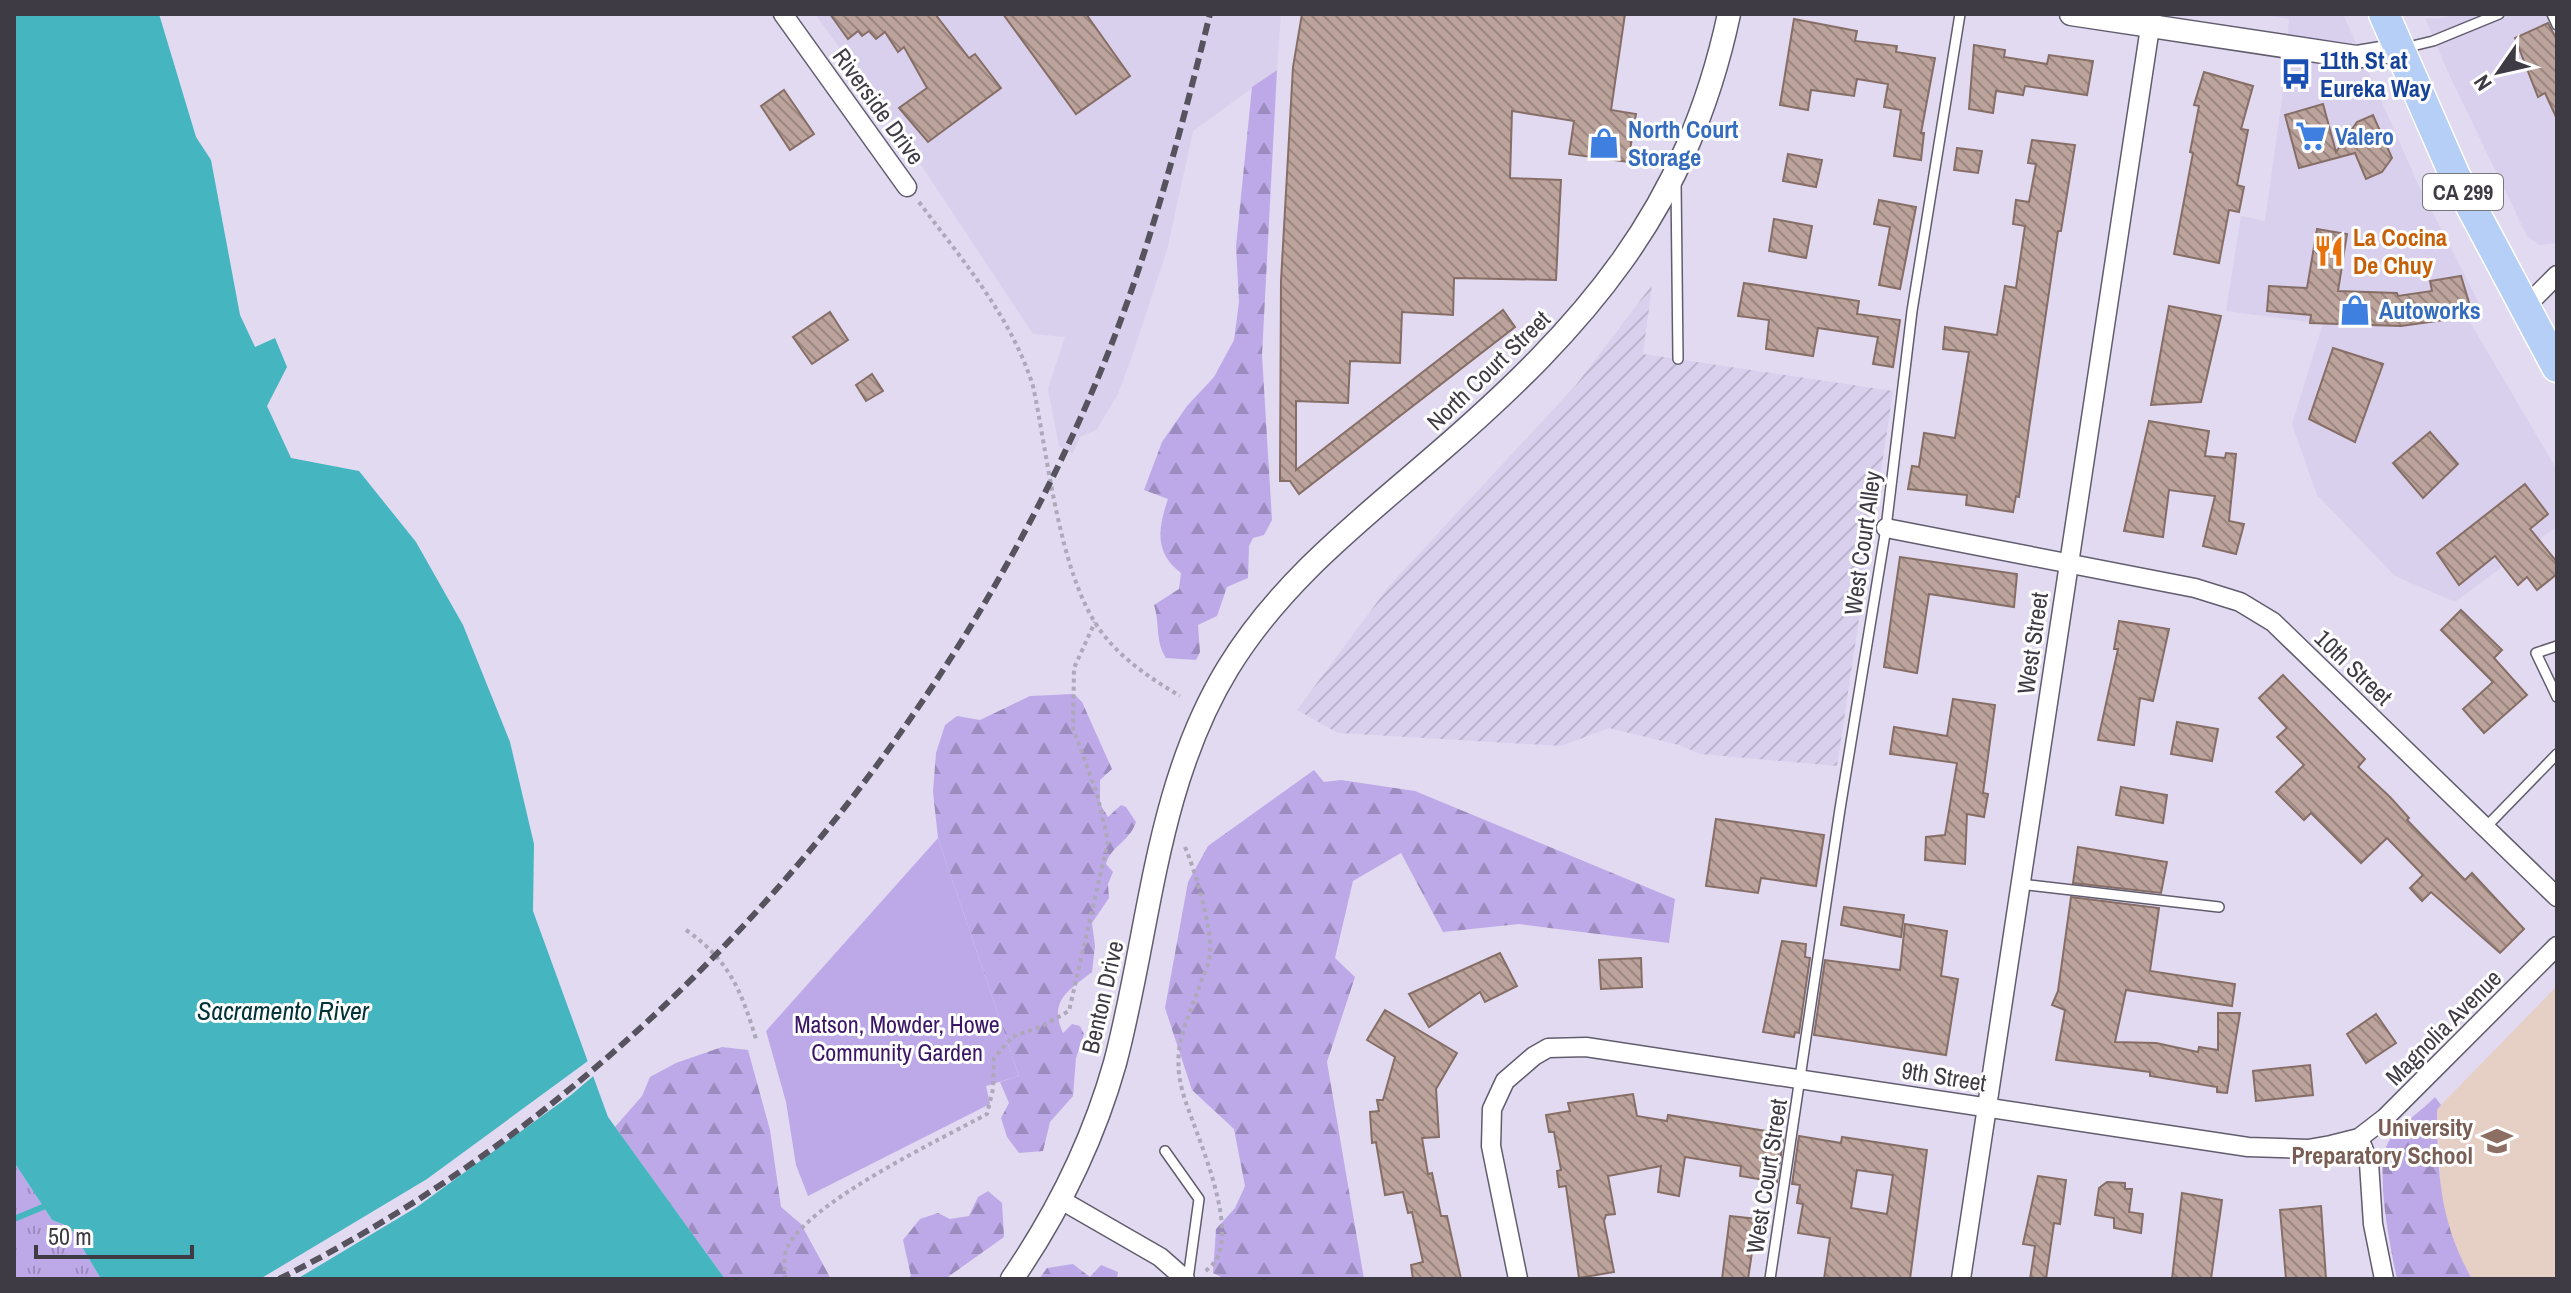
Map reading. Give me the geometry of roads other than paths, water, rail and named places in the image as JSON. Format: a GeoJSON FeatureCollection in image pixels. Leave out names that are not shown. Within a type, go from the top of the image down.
{"type":"FeatureCollection","features":[{"type":"Feature","properties":{"kind":"highway","name":"CA 299"},"geometry":{"type":"LineString","coordinates":[[2384,14],[2455,176],[2523,309],[2557,367]]}},
{"type":"Feature","properties":{"kind":"street","name":"Riverside Drive"},"geometry":{"type":"LineString","coordinates":[[783,14],[910,190]]}},
{"type":"Feature","properties":{"kind":"street","name":"North Court Street"},"geometry":{"type":"LineString","coordinates":[[1205,710],[1266,612],[1302,570],[1525,375],[1592,304],[1636,244],[1676,171],[1707,98],[1729,14]]}},
{"type":"Feature","properties":{"kind":"street"},"geometry":{"type":"LineString","coordinates":[[2071,14],[2151,19],[2356,57],[2398,50]]}},
{"type":"Feature","properties":{"kind":"street","name":"West Street"},"geometry":{"type":"LineString","coordinates":[[1961,1279],[2151,19]]}},
{"type":"Feature","properties":{"kind":"street"},"geometry":{"type":"LineString","coordinates":[[2523,309],[2557,275]]}},
{"type":"Feature","properties":{"kind":"street","name":"10th Street"},"geometry":{"type":"LineString","coordinates":[[1886,528],[2195,588],[2240,602],[2260,613],[2557,897]]}},
{"type":"Feature","properties":{"kind":"street","name":"Benton Drive"},"geometry":{"type":"LineString","coordinates":[[1012,1279],[1061,1200],[1096,1123],[1115,1063],[1165,827],[1205,710]]}},
{"type":"Feature","properties":{"kind":"street","name":"Magnolia Avenue"},"geometry":{"type":"LineString","coordinates":[[2359,1138],[2385,1118],[2557,946]]}},
{"type":"Feature","properties":{"kind":"street","name":"9th Street"},"geometry":{"type":"LineString","coordinates":[[1518,1279],[1489,1128],[1498,1091],[1525,1062],[1548,1048],[1569,1045],[2264,1149],[2308,1149],[2359,1138]]}},
{"type":"Feature","properties":{"kind":"street"},"geometry":{"type":"LineString","coordinates":[[2359,1138],[2369,1163],[2373,1224],[2384,1279]]}},
{"type":"Feature","properties":{"kind":"street"},"geometry":{"type":"LineString","coordinates":[[1061,1200],[1191,1277]]}},
{"type":"Feature","properties":{"kind":"lane","name":"West Court Alley"},"geometry":{"type":"LineString","coordinates":[[1802,1079],[1840,809],[1886,528],[1912,311],[1960,14]]}},
{"type":"Feature","properties":{"kind":"lane"},"geometry":{"type":"LineString","coordinates":[[2398,50],[2433,41],[2499,14]]}},
{"type":"Feature","properties":{"kind":"lane"},"geometry":{"type":"LineString","coordinates":[[2552,14],[2557,25]]}},
{"type":"Feature","properties":{"kind":"lane"},"geometry":{"type":"LineString","coordinates":[[1676,171],[1678,359]]}},
{"type":"Feature","properties":{"kind":"lane"},"geometry":{"type":"LineString","coordinates":[[2557,646],[2536,653],[2557,697]]}},
{"type":"Feature","properties":{"kind":"lane"},"geometry":{"type":"LineString","coordinates":[[2485,828],[2557,754]]}},
{"type":"Feature","properties":{"kind":"lane"},"geometry":{"type":"LineString","coordinates":[[2020,884],[2219,907]]}},
{"type":"Feature","properties":{"kind":"lane","name":"West Court Street"},"geometry":{"type":"LineString","coordinates":[[1770,1279],[1802,1079]]}},
{"type":"Feature","properties":{"kind":"lane"},"geometry":{"type":"LineString","coordinates":[[1165,1151],[1199,1199],[1191,1277]]}},
{"type":"Feature","properties":{"kind":"water","name":"Sacramento River"},"geometry":{"type":"Polygon","coordinates":[[[14,14],[159,14],[196,137],[211,160],[240,315],[255,347],[275,338],[287,367],[267,406],[291,458],[359,471],[416,542],[463,625],[510,742],[534,844],[533,911],[608,1117],[725,1279],[101,1279],[70,1227],[52,1220],[14,1162],[14,14]]]}},
{"type":"Feature","properties":{"kind":"waterway"},"geometry":{"type":"LineString","coordinates":[[14,1219],[43,1207]]}},
{"type":"Feature","properties":{"kind":"railway"},"geometry":{"type":"LineString","coordinates":[[279,1279],[413,1203],[539,1114],[657,1013],[766,901],[865,781],[954,653],[1032,519],[1097,380],[1147,245],[1210,14]]}},
{"type":"Feature","properties":{"kind":"place","name":"11th St at Eureka Way"},"geometry":{"type":"Point","coordinates":[2296,74]}},
{"type":"Feature","properties":{"kind":"place","name":"Valero"},"geometry":{"type":"Point","coordinates":[2311,136]}},
{"type":"Feature","properties":{"kind":"place","name":"North Court Storage"},"geometry":{"type":"Point","coordinates":[1604,143]}},
{"type":"Feature","properties":{"kind":"place","name":"La Cocina De Chuy"},"geometry":{"type":"Point","coordinates":[2329,251]}},
{"type":"Feature","properties":{"kind":"place","name":"Autoworks"},"geometry":{"type":"Point","coordinates":[2355,310]}},
{"type":"Feature","properties":{"kind":"place","name":"University Preparatory School"},"geometry":{"type":"Point","coordinates":[2497,1141]}},
{"type":"Feature","properties":{"kind":"park label","name":"Matson, Mowder, Howe Community Garden"},"geometry":{"type":"Point","coordinates":[897,1038]}}]}
